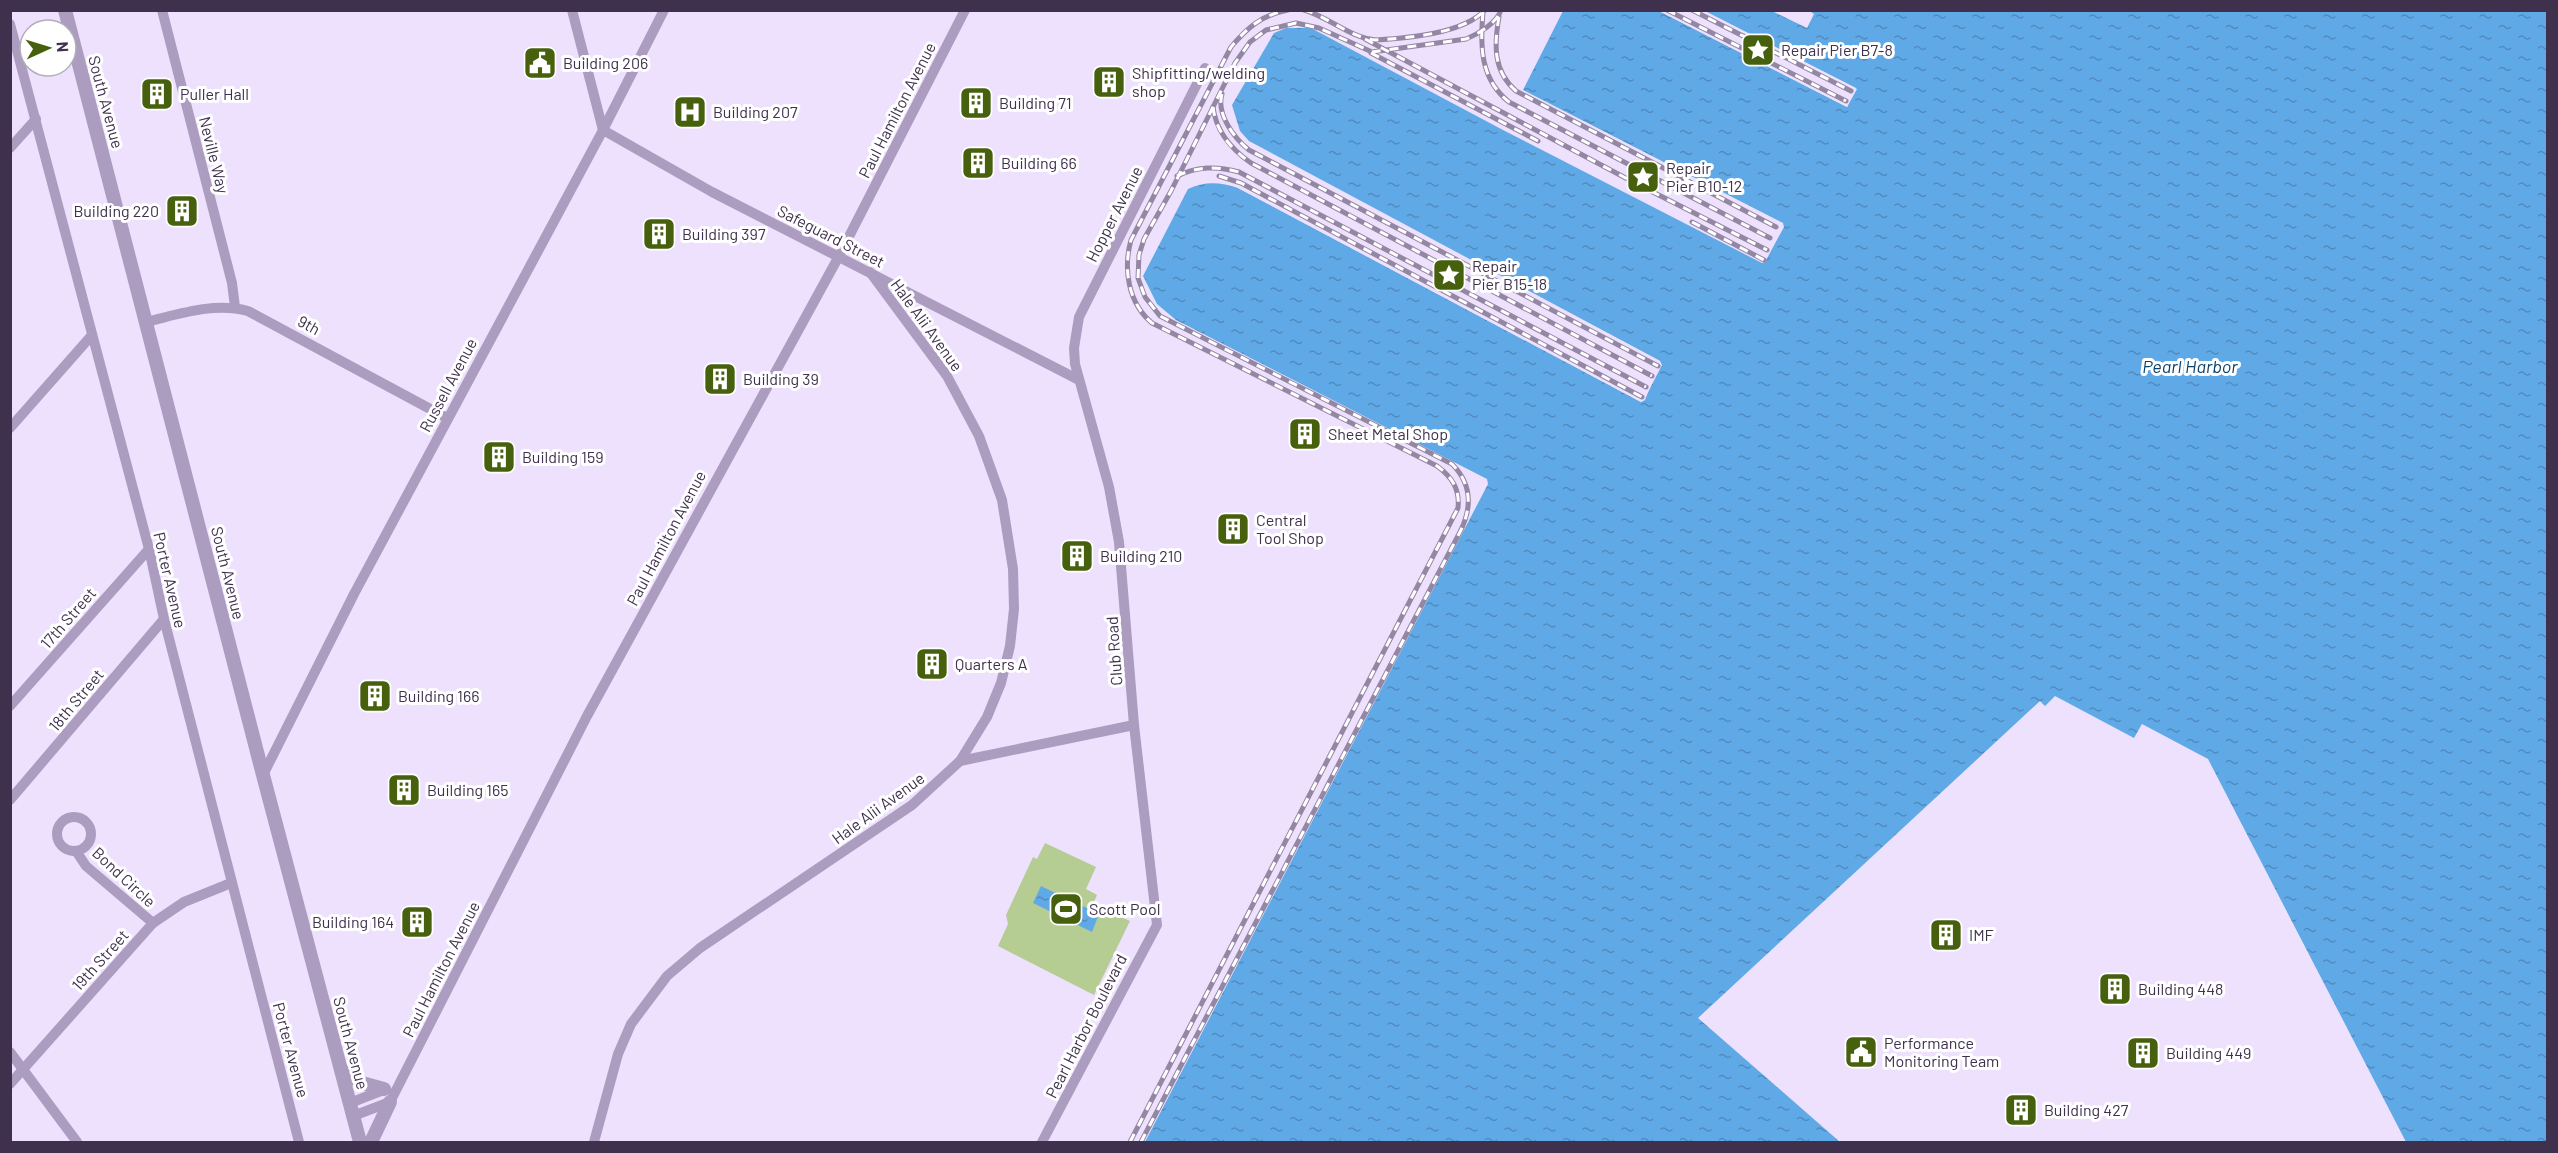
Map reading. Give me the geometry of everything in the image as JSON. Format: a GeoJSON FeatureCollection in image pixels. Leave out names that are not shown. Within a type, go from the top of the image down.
{"type":"FeatureCollection","features":[{"type":"Feature","properties":{"kind":"street","name":"South Avenue"},"geometry":{"type":"LineString","coordinates":[[65,10],[262,775],[360,1143]]}},
{"type":"Feature","properties":{"kind":"street","name":"Neville Way"},"geometry":{"type":"LineString","coordinates":[[162,10],[232,283],[235,307]]}},
{"type":"Feature","properties":{"kind":"street"},"geometry":{"type":"LineString","coordinates":[[572,10],[603,130]]}},
{"type":"Feature","properties":{"kind":"street","name":"Russell Avenue"},"geometry":{"type":"LineString","coordinates":[[262,775],[447,417],[603,130],[664,10]]}},
{"type":"Feature","properties":{"kind":"street","name":"Paul Hamilton Avenue"},"geometry":{"type":"LineString","coordinates":[[390,1102],[587,716],[839,256],[965,10]]}},
{"type":"Feature","properties":{"kind":"street","name":"Porter Avenue"},"geometry":{"type":"LineString","coordinates":[[10,24],[148,549],[231,883],[299,1143]]}},
{"type":"Feature","properties":{"kind":"street","name":"Hopper Avenue"},"geometry":{"type":"LineString","coordinates":[[1079,380],[1074,348],[1079,317],[1205,68]]}},
{"type":"Feature","properties":{"kind":"street"},"geometry":{"type":"LineString","coordinates":[[10,148],[36,119]]}},
{"type":"Feature","properties":{"kind":"street","name":"Safeguard Street"},"geometry":{"type":"LineString","coordinates":[[603,130],[712,192],[1079,380]]}},
{"type":"Feature","properties":{"kind":"street","name":"Hale Alii Avenue"},"geometry":{"type":"LineString","coordinates":[[594,1143],[618,1054],[631,1024],[666,976],[700,948],[912,805],[960,761],[987,717],[1001,683],[1010,646],[1014,609],[1013,569],[1002,500],[979,436],[947,376],[870,272]]}},
{"type":"Feature","properties":{"kind":"street","name":"9th"},"geometry":{"type":"LineString","coordinates":[[146,322],[209,307],[235,307],[260,316],[447,417]]}},
{"type":"Feature","properties":{"kind":"street"},"geometry":{"type":"LineString","coordinates":[[10,428],[92,335]]}},
{"type":"Feature","properties":{"kind":"street","name":"Club Road"},"geometry":{"type":"LineString","coordinates":[[1079,380],[1109,487],[1119,542],[1134,725],[1157,925]]}},
{"type":"Feature","properties":{"kind":"street","name":"17th Street"},"geometry":{"type":"LineString","coordinates":[[10,706],[148,549]]}},
{"type":"Feature","properties":{"kind":"street","name":"18th Street"},"geometry":{"type":"LineString","coordinates":[[10,800],[164,619]]}},
{"type":"Feature","properties":{"kind":"street"},"geometry":{"type":"LineString","coordinates":[[960,761],[1134,725]]}},
{"type":"Feature","properties":{"kind":"street","name":"Bond Circle"},"geometry":{"type":"LineString","coordinates":[[76,851],[86,866],[153,923]]}},
{"type":"Feature","properties":{"kind":"street","name":"19th Street"},"geometry":{"type":"LineString","coordinates":[[10,1084],[153,923],[184,902],[231,883]]}},
{"type":"Feature","properties":{"kind":"street","name":"Pearl Harbor Boulevard"},"geometry":{"type":"LineString","coordinates":[[1042,1143],[1157,925]]}},
{"type":"Feature","properties":{"kind":"street"},"geometry":{"type":"LineString","coordinates":[[10,1052],[77,1143]]}},
{"type":"Feature","properties":{"kind":"street"},"geometry":{"type":"LineString","coordinates":[[342,1071],[362,1083],[384,1089]]}},
{"type":"Feature","properties":{"kind":"street"},"geometry":{"type":"LineString","coordinates":[[351,1110],[384,1089],[400,1083]]}},
{"type":"Feature","properties":{"kind":"street"},"geometry":{"type":"LineString","coordinates":[[351,1110],[390,1102]]}},
{"type":"Feature","properties":{"kind":"street"},"geometry":{"type":"LineString","coordinates":[[371,1143],[390,1102]]}},
{"type":"Feature","properties":{"kind":"green space"},"geometry":{"type":"Polygon","coordinates":[[[1045,843],[1096,867],[1086,889],[1097,895],[1093,904],[1130,921],[1094,995],[998,946],[1008,924],[1006,915],[1033,857],[1037,859],[1045,843]]]}},
{"type":"Feature","properties":{"kind":"water","name":"Pearl Harbor"},"geometry":{"type":"Polygon","coordinates":[[[1808,10],[2547,11],[2547,1142],[2406,1142],[2208,759],[2142,724],[2134,738],[2055,696],[2045,706],[2040,701],[1698,1018],[1840,1142],[1145,1142],[1488,484],[1487,479],[1176,320],[1157,304],[1143,276],[1188,189],[1213,183],[1238,188],[1641,402],[1645,400],[1660,361],[1249,141],[1240,131],[1232,105],[1274,33],[1286,28],[1311,28],[1762,263],[1765,262],[1784,227],[1783,223],[1523,90],[1563,11],[1659,11],[1847,107],[1856,88],[1705,11],[1772,11],[1807,28],[1814,14],[1808,10]]]}},
{"type":"Feature","properties":{"kind":"water","name":"Scott Pool"},"geometry":{"type":"Polygon","coordinates":[[[1041,886],[1099,914],[1092,932],[1033,903],[1041,886]]]}},
{"type":"Feature","properties":{"kind":"pier"},"geometry":{"type":"Polygon","coordinates":[[[1666,10],[1846,103],[1852,90],[1702,10],[1857,89],[1847,107],[1659,11],[1666,10]]]}},
{"type":"Feature","properties":{"kind":"pier"},"geometry":{"type":"Polygon","coordinates":[[[1259,148],[1660,361],[1662,365],[1644,400],[1641,402],[1238,188],[1239,186],[1642,398],[1658,363],[1257,151],[1259,148]]]}},
{"type":"Feature","properties":{"kind":"railway"},"geometry":{"type":"LineString","coordinates":[[1130,1142],[1458,508],[1458,495],[1454,484],[1437,466],[1152,323],[1137,306],[1133,296],[1128,274],[1131,240],[1231,47],[1256,23],[1288,10]]}},
{"type":"Feature","properties":{"kind":"railway"},"geometry":{"type":"LineString","coordinates":[[1304,10],[1357,35],[1376,40],[1449,30],[1463,25],[1485,10]]}},
{"type":"Feature","properties":{"kind":"railway"},"geometry":{"type":"LineString","coordinates":[[1141,1142],[1460,532],[1468,505],[1463,480],[1452,464],[1160,316],[1145,297],[1138,278],[1139,255],[1144,239],[1171,191],[1235,63],[1250,42],[1266,30],[1296,23],[1319,28],[1372,52],[1466,39],[1491,24],[1501,10]]}},
{"type":"Feature","properties":{"kind":"railway"},"geometry":{"type":"LineString","coordinates":[[1667,10],[1846,101]]}},
{"type":"Feature","properties":{"kind":"railway"},"geometry":{"type":"LineString","coordinates":[[1692,10],[1851,91]]}},
{"type":"Feature","properties":{"kind":"railway"},"geometry":{"type":"LineString","coordinates":[[1483,12],[1482,49],[1487,72],[1499,93],[1509,102],[1770,238]]}},
{"type":"Feature","properties":{"kind":"railway"},"geometry":{"type":"LineString","coordinates":[[1499,17],[1496,38],[1499,66],[1508,83],[1516,91],[1776,227]]}},
{"type":"Feature","properties":{"kind":"railway"},"geometry":{"type":"LineString","coordinates":[[1365,39],[1635,183],[1767,250]]}},
{"type":"Feature","properties":{"kind":"railway"},"geometry":{"type":"LineString","coordinates":[[1371,53],[1538,141]]}},
{"type":"Feature","properties":{"kind":"railway"},"geometry":{"type":"LineString","coordinates":[[1222,94],[1224,117],[1238,139],[1249,150],[1658,366]]}},
{"type":"Feature","properties":{"kind":"railway"},"geometry":{"type":"LineString","coordinates":[[1213,107],[1221,132],[1237,152],[1251,163],[1652,376]]}},
{"type":"Feature","properties":{"kind":"railway"},"geometry":{"type":"LineString","coordinates":[[1177,176],[1192,170],[1208,168],[1239,172],[1646,387]]}},
{"type":"Feature","properties":{"kind":"railway"},"geometry":{"type":"LineString","coordinates":[[1219,176],[1241,183],[1642,397]]}},
{"type":"Feature","properties":{"kind":"railway"},"geometry":{"type":"LineString","coordinates":[[1692,222],[1764,260]]}},
{"type":"Feature","properties":{"kind":"place","name":"Repair Pier B7-8"},"geometry":{"type":"Point","coordinates":[1758,50]}},
{"type":"Feature","properties":{"kind":"place","name":"Building 206"},"geometry":{"type":"Point","coordinates":[540,63]}},
{"type":"Feature","properties":{"kind":"place","name":"Shipfitting/welding shop"},"geometry":{"type":"Point","coordinates":[1109,82]}},
{"type":"Feature","properties":{"kind":"place","name":"Puller Hall"},"geometry":{"type":"Point","coordinates":[157,94]}},
{"type":"Feature","properties":{"kind":"place","name":"Building 71"},"geometry":{"type":"Point","coordinates":[976,103]}},
{"type":"Feature","properties":{"kind":"place","name":"Building 207"},"geometry":{"type":"Point","coordinates":[690,112]}},
{"type":"Feature","properties":{"kind":"place","name":"Building 66"},"geometry":{"type":"Point","coordinates":[978,163]}},
{"type":"Feature","properties":{"kind":"place","name":"Repair Pier B10-12"},"geometry":{"type":"Point","coordinates":[1643,177]}},
{"type":"Feature","properties":{"kind":"place","name":"Building 220"},"geometry":{"type":"Point","coordinates":[182,211]}},
{"type":"Feature","properties":{"kind":"place","name":"Building 397"},"geometry":{"type":"Point","coordinates":[659,234]}},
{"type":"Feature","properties":{"kind":"place","name":"Repair Pier B15-18"},"geometry":{"type":"Point","coordinates":[1449,275]}},
{"type":"Feature","properties":{"kind":"place","name":"Building 39"},"geometry":{"type":"Point","coordinates":[720,379]}},
{"type":"Feature","properties":{"kind":"place","name":"Sheet Metal Shop"},"geometry":{"type":"Point","coordinates":[1305,434]}},
{"type":"Feature","properties":{"kind":"place","name":"Building 159"},"geometry":{"type":"Point","coordinates":[499,457]}},
{"type":"Feature","properties":{"kind":"place","name":"Central Tool Shop"},"geometry":{"type":"Point","coordinates":[1233,529]}},
{"type":"Feature","properties":{"kind":"place","name":"Building 210"},"geometry":{"type":"Point","coordinates":[1077,556]}},
{"type":"Feature","properties":{"kind":"place","name":"Quarters A"},"geometry":{"type":"Point","coordinates":[932,664]}},
{"type":"Feature","properties":{"kind":"place","name":"Building 166"},"geometry":{"type":"Point","coordinates":[375,696]}},
{"type":"Feature","properties":{"kind":"place","name":"Building 165"},"geometry":{"type":"Point","coordinates":[404,790]}},
{"type":"Feature","properties":{"kind":"place","name":"Scott Pool"},"geometry":{"type":"Point","coordinates":[1066,909]}},
{"type":"Feature","properties":{"kind":"place","name":"Building 164"},"geometry":{"type":"Point","coordinates":[417,922]}},
{"type":"Feature","properties":{"kind":"place","name":"IMF"},"geometry":{"type":"Point","coordinates":[1946,935]}},
{"type":"Feature","properties":{"kind":"place","name":"Building 448"},"geometry":{"type":"Point","coordinates":[2115,989]}},
{"type":"Feature","properties":{"kind":"place","name":"Performance Monitoring Team"},"geometry":{"type":"Point","coordinates":[1861,1052]}},
{"type":"Feature","properties":{"kind":"place","name":"Building 449"},"geometry":{"type":"Point","coordinates":[2143,1053]}},
{"type":"Feature","properties":{"kind":"place","name":"Building 427"},"geometry":{"type":"Point","coordinates":[2021,1110]}}]}
